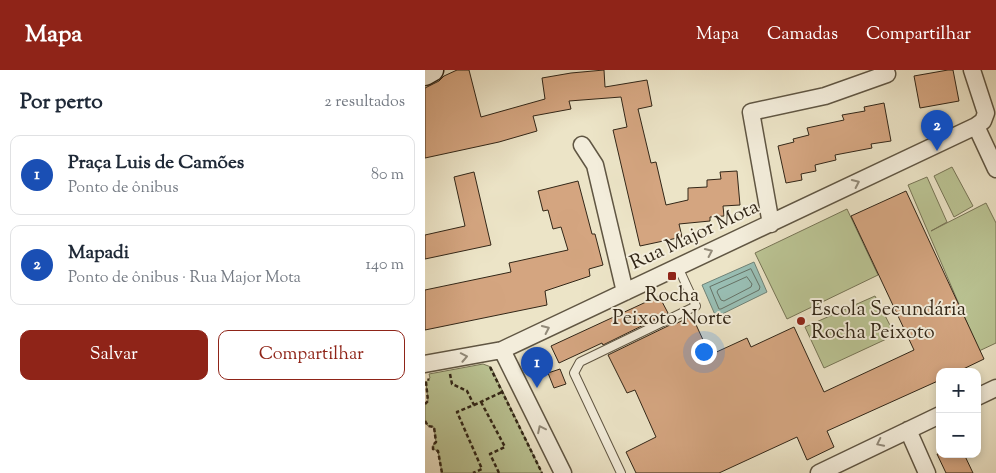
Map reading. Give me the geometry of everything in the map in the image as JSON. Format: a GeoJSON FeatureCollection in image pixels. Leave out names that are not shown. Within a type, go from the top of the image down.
{"type":"FeatureCollection","features":[{"type":"Feature","properties":{"kind":"main road"},"geometry":{"type":"LineString","coordinates":[[425,74],[432,70]]}},
{"type":"Feature","properties":{"kind":"street"},"geometry":{"type":"LineString","coordinates":[[972,70],[986,113],[983,121],[976,126],[996,169]]}},
{"type":"Feature","properties":{"kind":"street"},"geometry":{"type":"LineString","coordinates":[[771,224],[751,112],[825,96],[887,74]]}},
{"type":"Feature","properties":{"kind":"street","name":"Rua Major Mota"},"geometry":{"type":"LineString","coordinates":[[427,369],[502,350],[976,126]]}},
{"type":"Feature","properties":{"kind":"street"},"geometry":{"type":"LineString","coordinates":[[582,145],[595,165],[625,292]]}},
{"type":"Feature","properties":{"kind":"street"},"geometry":{"type":"LineString","coordinates":[[502,350],[563,473]]}},
{"type":"Feature","properties":{"kind":"street"},"geometry":{"type":"LineString","coordinates":[[981,395],[996,388]]}},
{"type":"Feature","properties":{"kind":"street"},"geometry":{"type":"LineString","coordinates":[[819,473],[936,417]]}},
{"type":"Feature","properties":{"kind":"street"},"geometry":{"type":"LineString","coordinates":[[908,430],[927,473]]}},
{"type":"Feature","properties":{"kind":"lane"},"geometry":{"type":"LineString","coordinates":[[621,473],[574,373],[580,362],[696,306],[678,267]]}},
{"type":"Feature","properties":{"kind":"path"},"geometry":{"type":"LineString","coordinates":[[483,364],[491,367],[542,473]]}},
{"type":"Feature","properties":{"kind":"path"},"geometry":{"type":"LineString","coordinates":[[425,404],[428,401],[426,382],[430,378],[427,369]]}},
{"type":"Feature","properties":{"kind":"path"},"geometry":{"type":"LineString","coordinates":[[449,370],[451,384],[467,391],[474,405]]}},
{"type":"Feature","properties":{"kind":"path"},"geometry":{"type":"LineString","coordinates":[[473,473],[483,471],[457,412],[503,391]]}},
{"type":"Feature","properties":{"kind":"path"},"geometry":{"type":"LineString","coordinates":[[481,402],[505,447],[489,454],[499,473]]}},
{"type":"Feature","properties":{"kind":"path"},"geometry":{"type":"LineString","coordinates":[[425,421],[428,426],[434,427],[436,442],[433,445],[433,449],[438,451],[442,473]]}},
{"type":"Feature","properties":{"kind":"green space"},"geometry":{"type":"Polygon","coordinates":[[[952,167],[973,206],[954,217],[934,176],[952,167]]]}},
{"type":"Feature","properties":{"kind":"green space"},"geometry":{"type":"Polygon","coordinates":[[[927,177],[947,222],[931,231],[986,203],[996,223],[996,343],[979,351],[908,185],[927,177]]]}},
{"type":"Feature","properties":{"kind":"green space"},"geometry":{"type":"Polygon","coordinates":[[[847,209],[878,275],[787,319],[755,253],[847,209]]]}},
{"type":"Feature","properties":{"kind":"green space"},"geometry":{"type":"Polygon","coordinates":[[[875,296],[895,335],[824,368],[805,327],[875,296]]]}},
{"type":"Feature","properties":{"kind":"green space"},"geometry":{"type":"Polygon","coordinates":[[[483,364],[491,367],[542,473],[442,473],[438,451],[433,449],[433,445],[436,442],[434,427],[428,426],[425,421],[425,404],[428,401],[426,382],[430,378],[429,374],[483,364]]]}},
{"type":"Feature","properties":{"kind":"water"},"geometry":{"type":"Polygon","coordinates":[[[754,262],[767,292],[716,317],[702,285],[754,262]]]}},
{"type":"Feature","properties":{"kind":"building"},"geometry":{"type":"Polygon","coordinates":[[[457,70],[469,70],[481,117],[545,99],[542,78],[604,70],[605,87],[647,80],[652,106],[638,109],[651,163],[656,162],[666,205],[688,200],[688,188],[707,187],[707,180],[721,179],[720,172],[737,171],[740,205],[723,206],[724,216],[710,217],[710,221],[679,224],[682,237],[640,246],[613,130],[627,127],[621,97],[569,101],[571,109],[533,116],[537,131],[499,142],[425,158],[425,88],[457,70]]]}},
{"type":"Feature","properties":{"kind":"building"},"geometry":{"type":"Polygon","coordinates":[[[953,70],[959,101],[920,108],[914,76],[953,70]]]}},
{"type":"Feature","properties":{"kind":"building"},"geometry":{"type":"Polygon","coordinates":[[[884,103],[891,141],[871,144],[872,148],[835,155],[836,160],[815,165],[816,171],[801,174],[802,180],[786,183],[778,146],[794,142],[793,139],[809,135],[807,128],[844,120],[842,115],[865,111],[864,107],[884,103]]]}},
{"type":"Feature","properties":{"kind":"building"},"geometry":{"type":"Polygon","coordinates":[[[474,172],[491,245],[425,259],[425,235],[465,226],[454,177],[474,172]]]}},
{"type":"Feature","properties":{"kind":"building"},"geometry":{"type":"Polygon","coordinates":[[[578,181],[592,234],[595,234],[603,265],[589,269],[590,276],[545,291],[547,305],[425,330],[425,290],[511,272],[509,263],[568,250],[561,227],[553,229],[548,210],[543,211],[538,191],[578,181]]]}},
{"type":"Feature","properties":{"kind":"building"},"geometry":{"type":"Polygon","coordinates":[[[906,191],[984,359],[965,368],[936,368],[936,382],[827,431],[834,447],[807,460],[797,437],[719,473],[636,473],[626,452],[656,437],[635,390],[627,393],[608,355],[672,324],[692,316],[710,355],[747,338],[751,347],[794,327],[824,392],[914,350],[851,216],[906,191]]]}},
{"type":"Feature","properties":{"kind":"building"},"geometry":{"type":"Polygon","coordinates":[[[659,296],[668,313],[603,345],[602,343],[559,363],[551,346],[659,296]]]}},
{"type":"Feature","properties":{"kind":"building"},"geometry":{"type":"Polygon","coordinates":[[[560,369],[566,384],[554,388],[548,373],[560,369]]]}},
{"type":"Feature","properties":{"kind":"building"},"geometry":{"type":"Polygon","coordinates":[[[939,458],[966,458],[973,473],[946,473],[939,458]]]}},
{"type":"Feature","properties":{"kind":"place","name":"Mapadi"},"geometry":{"type":"Point","coordinates":[937,151]}},
{"type":"Feature","properties":{"kind":"place","name":"Rocha Peixoto Norte"},"geometry":{"type":"Point","coordinates":[672,276]}},
{"type":"Feature","properties":{"kind":"place","name":"Escola Secundária Rocha Peixoto"},"geometry":{"type":"Point","coordinates":[801,321]}},
{"type":"Feature","properties":{"kind":"place","name":"Praça Luis de Camões"},"geometry":{"type":"Point","coordinates":[537,388]}}]}
